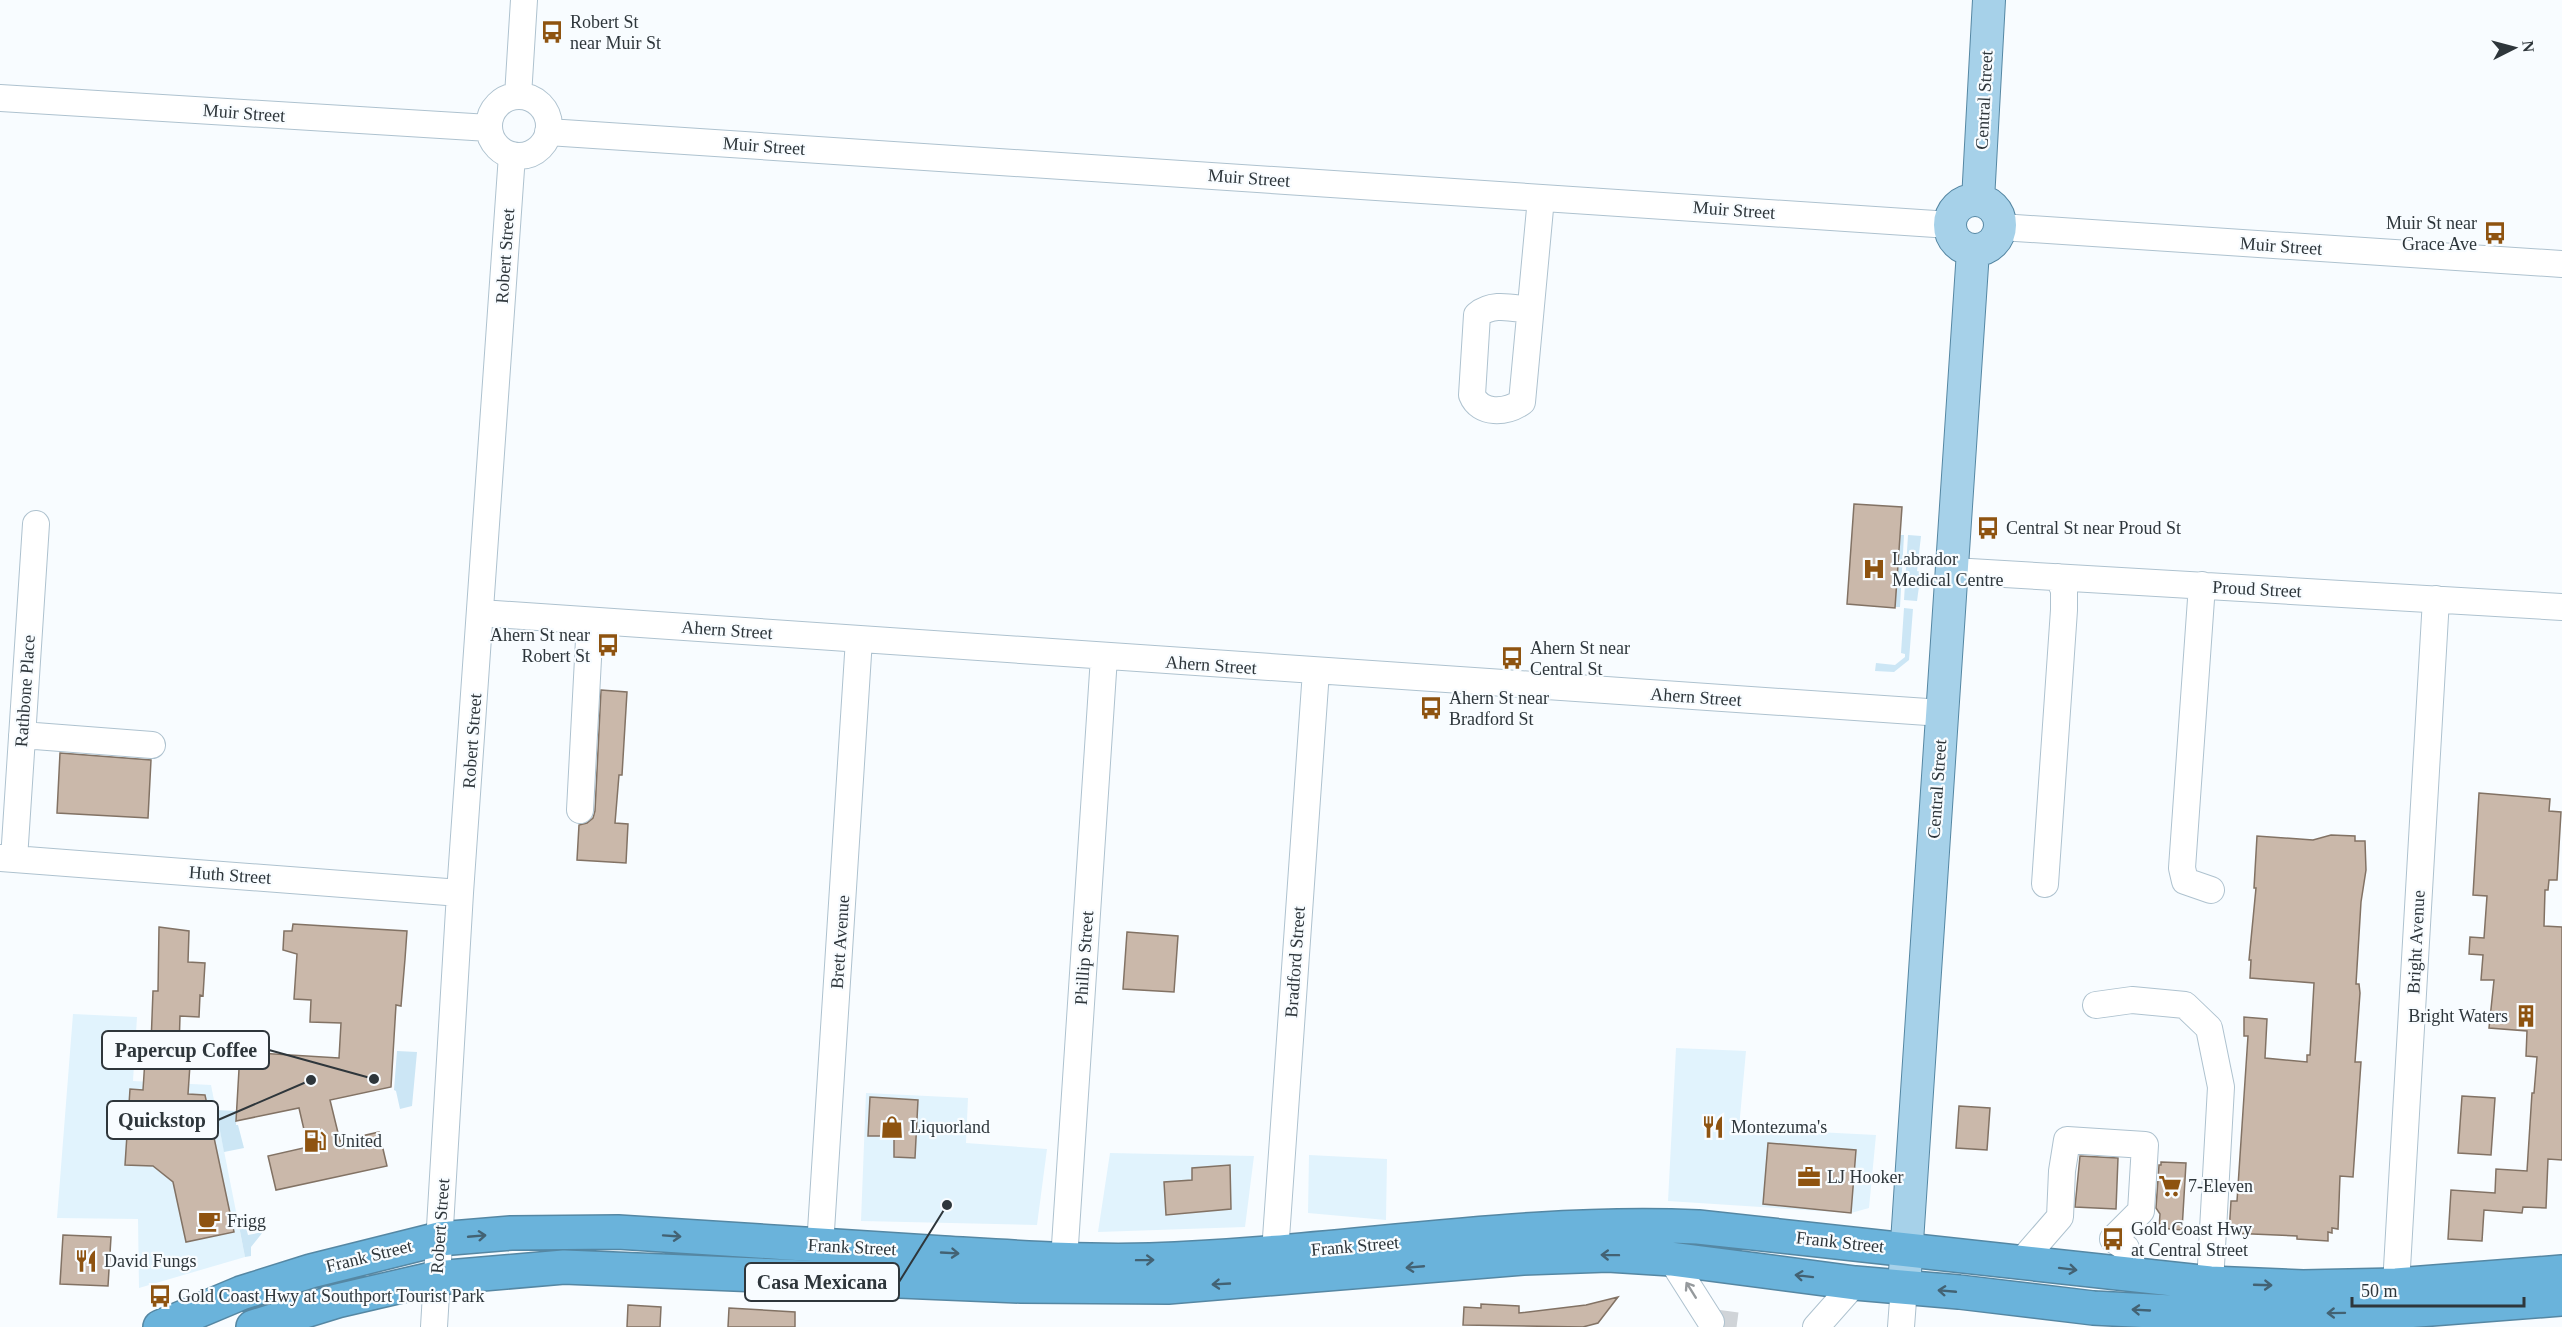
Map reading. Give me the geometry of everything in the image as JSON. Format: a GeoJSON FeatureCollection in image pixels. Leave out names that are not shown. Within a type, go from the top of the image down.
{"type":"FeatureCollection","features":[{"type":"Feature","properties":{"kind":"highway","name":"Frank Street"},"geometry":{"type":"LineString","coordinates":[[160,1327],[241,1293],[301,1274],[439,1239],[511,1233],[618,1232],[1064,1260],[1146,1260],[1541,1230],[1651,1225],[1698,1227],[2210,1283],[2303,1287],[2396,1285],[2562,1272]]}},
{"type":"Feature","properties":{"kind":"highway","name":"Frank Street"},"geometry":{"type":"LineString","coordinates":[[254,1327],[337,1301],[436,1278],[564,1267],[1021,1286],[1168,1287],[1534,1257],[1608,1255],[1671,1259],[1856,1283],[2093,1308],[2211,1314],[2393,1312],[2562,1299]]}},
{"type":"Feature","properties":{"kind":"main road","name":"Central Street"},"geometry":{"type":"LineString","coordinates":[[1978,200],[1989,0]]}},
{"type":"Feature","properties":{"kind":"main road"},"geometry":{"type":"LineString","coordinates":[[1978,200],[1996,210],[2001,227],[1996,240],[1989,246],[1973,251],[1966,249],[1954,239],[1950,225],[1952,217],[1961,205],[1978,200]]}},
{"type":"Feature","properties":{"kind":"main road","name":"Central Street"},"geometry":{"type":"LineString","coordinates":[[1904,1287],[1973,251]]}},
{"type":"Feature","properties":{"kind":"street"},"geometry":{"type":"LineString","coordinates":[[518,96],[524,0]]}},
{"type":"Feature","properties":{"kind":"street"},"geometry":{"type":"LineString","coordinates":[[518,96],[528,97],[543,108],[548,117],[548,132],[542,145],[526,155],[512,155],[498,148],[492,140],[489,128],[493,110],[499,103],[518,96]]}},
{"type":"Feature","properties":{"kind":"street","name":"Muir Street"},"geometry":{"type":"LineString","coordinates":[[0,98],[489,128]]}},
{"type":"Feature","properties":{"kind":"street","name":"Muir Street"},"geometry":{"type":"LineString","coordinates":[[548,132],[1950,225]]}},
{"type":"Feature","properties":{"kind":"street","name":"Robert Street"},"geometry":{"type":"LineString","coordinates":[[434,1327],[460,893],[512,155]]}},
{"type":"Feature","properties":{"kind":"street"},"geometry":{"type":"LineString","coordinates":[[1530,309],[1541,198]]}},
{"type":"Feature","properties":{"kind":"street","name":"Muir Street"},"geometry":{"type":"LineString","coordinates":[[2001,227],[2562,264]]}},
{"type":"Feature","properties":{"kind":"street","name":"Rathbone Place"},"geometry":{"type":"LineString","coordinates":[[7,858],[22,735],[36,524]]}},
{"type":"Feature","properties":{"kind":"street","name":"Proud Street"},"geometry":{"type":"LineString","coordinates":[[1953,571],[2562,607]]}},
{"type":"Feature","properties":{"kind":"street"},"geometry":{"type":"LineString","coordinates":[[2044,884],[2064,610],[2064,590],[2058,577]]}},
{"type":"Feature","properties":{"kind":"street"},"geometry":{"type":"LineString","coordinates":[[2202,585],[2182,868],[2185,881],[2211,890]]}},
{"type":"Feature","properties":{"kind":"street","name":"Bright Avenue"},"geometry":{"type":"LineString","coordinates":[[2396,1285],[2436,599]]}},
{"type":"Feature","properties":{"kind":"street","name":"Ahern Street"},"geometry":{"type":"LineString","coordinates":[[481,613],[1942,713]]}},
{"type":"Feature","properties":{"kind":"street"},"geometry":{"type":"LineString","coordinates":[[580,810],[590,621]]}},
{"type":"Feature","properties":{"kind":"street","name":"Brett Avenue"},"geometry":{"type":"LineString","coordinates":[[820,1246],[859,639]]}},
{"type":"Feature","properties":{"kind":"street","name":"Phillip Street"},"geometry":{"type":"LineString","coordinates":[[1064,1260],[1104,657]]}},
{"type":"Feature","properties":{"kind":"street","name":"Bradford Street"},"geometry":{"type":"LineString","coordinates":[[1275,1252],[1316,671]]}},
{"type":"Feature","properties":{"kind":"street"},"geometry":{"type":"LineString","coordinates":[[22,735],[152,745]]}},
{"type":"Feature","properties":{"kind":"street","name":"Huth Street"},"geometry":{"type":"LineString","coordinates":[[7,858],[460,893]]}},
{"type":"Feature","properties":{"kind":"street"},"geometry":{"type":"LineString","coordinates":[[2096,1005],[2132,1000],[2186,1005],[2209,1029],[2221,1087],[2210,1283]]}},
{"type":"Feature","properties":{"kind":"street"},"geometry":{"type":"LineString","coordinates":[[2020,1263],[2060,1216],[2062,1171],[2067,1140],[2145,1145],[2141,1211],[2113,1239],[2126,1248],[2137,1276]]}},
{"type":"Feature","properties":{"kind":"street"},"geometry":{"type":"LineString","coordinates":[[1671,1259],[1711,1322]]}},
{"type":"Feature","properties":{"kind":"street"},"geometry":{"type":"LineString","coordinates":[[1816,1327],[1856,1283]]}},
{"type":"Feature","properties":{"kind":"street","name":"Central Street"},"geometry":{"type":"LineString","coordinates":[[1900,1327],[1904,1287]]}},
{"type":"Feature","properties":{"kind":"shaded area"},"geometry":{"type":"Polygon","coordinates":[[[1900,535],[1904,535],[1900,607],[1895,607],[1900,535]]]}},
{"type":"Feature","properties":{"kind":"shaded area"},"geometry":{"type":"Polygon","coordinates":[[[1908,535],[1921,536],[1917,571],[1921,572],[1917,601],[1904,600],[1908,535]]]}},
{"type":"Feature","properties":{"kind":"shaded area"},"geometry":{"type":"Polygon","coordinates":[[[1904,608],[1913,609],[1909,660],[1894,672],[1875,671],[1876,663],[1895,665],[1905,657],[1905,654],[1901,653],[1904,608]]]}},
{"type":"Feature","properties":{"kind":"shaded area"},"geometry":{"type":"Polygon","coordinates":[[[73,1014],[137,1017],[133,1081],[211,1085],[245,1257],[139,1288],[138,1219],[57,1218],[73,1014]]]}},
{"type":"Feature","properties":{"kind":"shaded area"},"geometry":{"type":"Polygon","coordinates":[[[1676,1048],[1746,1051],[1739,1128],[1876,1135],[1869,1208],[1851,1213],[1668,1201],[1676,1048]]]}},
{"type":"Feature","properties":{"kind":"shaded area"},"geometry":{"type":"Polygon","coordinates":[[[397,1051],[417,1052],[412,1106],[400,1109],[394,1090],[397,1051]]]}},
{"type":"Feature","properties":{"kind":"shaded area"},"geometry":{"type":"Polygon","coordinates":[[[866,1093],[968,1098],[966,1143],[1047,1149],[1037,1225],[861,1221],[866,1093]]]}},
{"type":"Feature","properties":{"kind":"shaded area"},"geometry":{"type":"Polygon","coordinates":[[[216,1110],[237,1111],[236,1125],[238,1125],[244,1148],[224,1152],[216,1110]]]}},
{"type":"Feature","properties":{"kind":"shaded area"},"geometry":{"type":"Polygon","coordinates":[[[1110,1153],[1254,1156],[1245,1227],[1098,1232],[1110,1153]]]}},
{"type":"Feature","properties":{"kind":"shaded area"},"geometry":{"type":"Polygon","coordinates":[[[1309,1155],[1387,1159],[1386,1220],[1308,1213],[1309,1155]]]}},
{"type":"Feature","properties":{"kind":"shaded area"},"geometry":{"type":"Polygon","coordinates":[[[244,1220],[248,1235],[263,1232],[251,1247],[251,1256],[245,1257],[238,1221],[244,1220]]]}},
{"type":"Feature","properties":{"kind":"building","name":"Labrador Medical Centre"},"geometry":{"type":"Polygon","coordinates":[[[1854,504],[1902,507],[1895,608],[1847,604],[1854,504]]]}},
{"type":"Feature","properties":{"kind":"building"},"geometry":{"type":"Polygon","coordinates":[[[601,690],[627,692],[622,775],[619,775],[615,823],[628,824],[626,863],[577,860],[579,825],[593,818],[595,811],[601,690]]]}},
{"type":"Feature","properties":{"kind":"building"},"geometry":{"type":"Polygon","coordinates":[[[60,753],[151,760],[148,818],[57,813],[60,753]]]}},
{"type":"Feature","properties":{"kind":"building"},"geometry":{"type":"Polygon","coordinates":[[[2479,793],[2550,799],[2549,811],[2561,812],[2557,880],[2549,880],[2548,890],[2545,890],[2544,926],[2562,927],[2562,1160],[2548,1159],[2546,1208],[2523,1207],[2522,1213],[2484,1210],[2482,1241],[2448,1239],[2451,1190],[2495,1193],[2496,1169],[2527,1171],[2532,1093],[2534,1093],[2537,1057],[2526,1056],[2527,1031],[2489,1028],[2494,980],[2481,980],[2483,955],[2469,954],[2470,937],[2484,938],[2487,896],[2473,895],[2479,793]]]}},
{"type":"Feature","properties":{"kind":"building"},"geometry":{"type":"Polygon","coordinates":[[[2331,835],[2355,836],[2355,841],[2365,841],[2366,870],[2361,902],[2356,984],[2359,984],[2360,993],[2355,1062],[2361,1062],[2353,1177],[2340,1176],[2338,1229],[2332,1228],[2332,1233],[2328,1232],[2328,1241],[2297,1239],[2297,1236],[2229,1233],[2231,1201],[2237,1201],[2248,1036],[2244,1036],[2244,1017],[2267,1019],[2265,1058],[2307,1062],[2307,1055],[2310,1055],[2314,983],[2250,978],[2251,960],[2249,960],[2256,888],[2254,888],[2257,836],[2313,840],[2331,835]]]}},
{"type":"Feature","properties":{"kind":"building"},"geometry":{"type":"Polygon","coordinates":[[[293,924],[407,931],[401,1006],[396,1005],[391,1087],[330,1100],[340,1141],[379,1132],[387,1166],[276,1190],[268,1156],[308,1147],[299,1108],[236,1121],[240,1052],[339,1058],[341,1023],[310,1022],[311,1000],[294,999],[297,954],[283,950],[284,931],[292,931],[293,924]]]}},
{"type":"Feature","properties":{"kind":"building"},"geometry":{"type":"Polygon","coordinates":[[[159,927],[189,931],[188,962],[205,963],[199,1017],[180,1016],[179,1049],[191,1050],[188,1094],[205,1095],[234,1232],[186,1242],[173,1182],[153,1166],[125,1165],[130,1089],[143,1090],[146,1044],[151,1044],[153,991],[158,991],[159,927]]]}},
{"type":"Feature","properties":{"kind":"building"},"geometry":{"type":"Polygon","coordinates":[[[1127,932],[1178,936],[1174,992],[1123,989],[1127,932]]]}},
{"type":"Feature","properties":{"kind":"building"},"geometry":{"type":"Polygon","coordinates":[[[2462,1096],[2495,1098],[2491,1155],[2458,1153],[2462,1096]]]}},
{"type":"Feature","properties":{"kind":"building"},"geometry":{"type":"Polygon","coordinates":[[[870,1097],[918,1100],[915,1158],[894,1157],[894,1136],[868,1136],[870,1097]]]}},
{"type":"Feature","properties":{"kind":"building"},"geometry":{"type":"Polygon","coordinates":[[[1959,1106],[1990,1108],[1987,1150],[1956,1148],[1959,1106]]]}},
{"type":"Feature","properties":{"kind":"building","name":"LJ Hooker"},"geometry":{"type":"Polygon","coordinates":[[[1768,1143],[1856,1150],[1851,1213],[1763,1204],[1768,1143]]]}},
{"type":"Feature","properties":{"kind":"building"},"geometry":{"type":"Polygon","coordinates":[[[2080,1156],[2118,1158],[2116,1209],[2075,1207],[2080,1156]]]}},
{"type":"Feature","properties":{"kind":"building","name":"7-Eleven"},"geometry":{"type":"Polygon","coordinates":[[[2161,1162],[2186,1163],[2182,1230],[2159,1228],[2160,1214],[2156,1208],[2161,1162]]]}},
{"type":"Feature","properties":{"kind":"building"},"geometry":{"type":"Polygon","coordinates":[[[1230,1165],[1231,1209],[1166,1215],[1164,1182],[1192,1180],[1192,1168],[1230,1165]]]}},
{"type":"Feature","properties":{"kind":"building","name":"David Fungs"},"geometry":{"type":"Polygon","coordinates":[[[63,1235],[111,1237],[108,1286],[60,1284],[63,1235]]]}},
{"type":"Feature","properties":{"kind":"building"},"geometry":{"type":"Polygon","coordinates":[[[1618,1297],[1598,1323],[1583,1327],[1463,1325],[1464,1307],[1481,1308],[1481,1304],[1519,1306],[1519,1313],[1586,1305],[1618,1297]]]}},
{"type":"Feature","properties":{"kind":"building"},"geometry":{"type":"Polygon","coordinates":[[[628,1305],[661,1307],[660,1327],[627,1327],[628,1305]]]}},
{"type":"Feature","properties":{"kind":"building"},"geometry":{"type":"Polygon","coordinates":[[[729,1308],[795,1312],[795,1327],[728,1327],[729,1308]]]}},
{"type":"Feature","properties":{"kind":"tunnel"},"geometry":{"type":"LineString","coordinates":[[1711,1322],[1749,1327]]}},
{"type":"Feature","properties":{"kind":"place","name":"Robert St near Muir St"},"geometry":{"type":"Point","coordinates":[552,32]}},
{"type":"Feature","properties":{"kind":"place","name":"Muir St near Grace Ave"},"geometry":{"type":"Point","coordinates":[2495,233]}},
{"type":"Feature","properties":{"kind":"place","name":"Central St near Proud St"},"geometry":{"type":"Point","coordinates":[1988,528]}},
{"type":"Feature","properties":{"kind":"place","name":"Labrador Medical Centre"},"geometry":{"type":"Point","coordinates":[1874,569]}},
{"type":"Feature","properties":{"kind":"place","name":"Ahern St near Robert St"},"geometry":{"type":"Point","coordinates":[608,645]}},
{"type":"Feature","properties":{"kind":"place","name":"Ahern St near Central St"},"geometry":{"type":"Point","coordinates":[1512,658]}},
{"type":"Feature","properties":{"kind":"place","name":"Ahern St near Bradford St"},"geometry":{"type":"Point","coordinates":[1431,708]}},
{"type":"Feature","properties":{"kind":"place","name":"Bright Waters"},"geometry":{"type":"Point","coordinates":[2526,1016]}},
{"type":"Feature","properties":{"kind":"place","name":"Papercup Coffee"},"geometry":{"type":"Point","coordinates":[374,1079]}},
{"type":"Feature","properties":{"kind":"place","name":"Quickstop"},"geometry":{"type":"Point","coordinates":[311,1080]}},
{"type":"Feature","properties":{"kind":"place","name":"Liquorland"},"geometry":{"type":"Point","coordinates":[892,1127]}},
{"type":"Feature","properties":{"kind":"place","name":"Montezuma's"},"geometry":{"type":"Point","coordinates":[1713,1127]}},
{"type":"Feature","properties":{"kind":"place","name":"United"},"geometry":{"type":"Point","coordinates":[315,1141]}},
{"type":"Feature","properties":{"kind":"place","name":"LJ Hooker"},"geometry":{"type":"Point","coordinates":[1809,1177]}},
{"type":"Feature","properties":{"kind":"place","name":"7-Eleven"},"geometry":{"type":"Point","coordinates":[2170,1186]}},
{"type":"Feature","properties":{"kind":"place","name":"Casa Mexicana"},"geometry":{"type":"Point","coordinates":[947,1205]}},
{"type":"Feature","properties":{"kind":"place","name":"Frigg"},"geometry":{"type":"Point","coordinates":[209,1221]}},
{"type":"Feature","properties":{"kind":"place","name":"Gold Coast Hwy at Central Street"},"geometry":{"type":"Point","coordinates":[2113,1239]}},
{"type":"Feature","properties":{"kind":"place","name":"David Fungs"},"geometry":{"type":"Point","coordinates":[86,1261]}},
{"type":"Feature","properties":{"kind":"place","name":"Gold Coast Hwy at Southport Tourist Park"},"geometry":{"type":"Point","coordinates":[160,1296]}}]}
